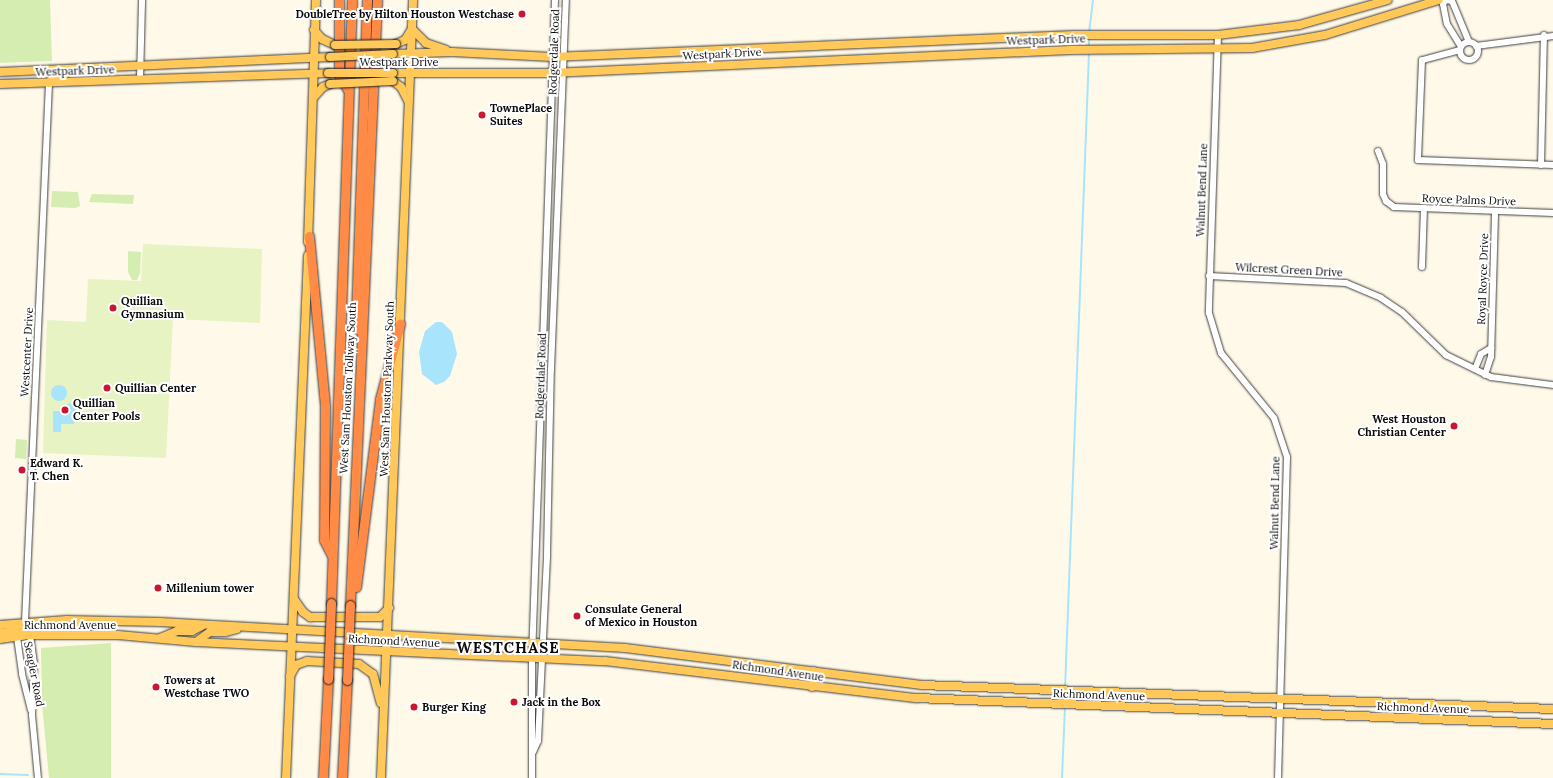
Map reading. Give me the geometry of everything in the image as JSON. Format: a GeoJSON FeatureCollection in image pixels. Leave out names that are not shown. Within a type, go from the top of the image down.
{"type":"FeatureCollection","features":[{"type":"Feature","properties":{"kind":"highway"},"geometry":{"type":"LineString","coordinates":[[339,0],[339,75],[348,90]]}},
{"type":"Feature","properties":{"kind":"highway","name":"West Sam Houston Tollway South"},"geometry":{"type":"LineString","coordinates":[[324,778],[352,0]]}},
{"type":"Feature","properties":{"kind":"highway"},"geometry":{"type":"LineString","coordinates":[[362,339],[356,316],[367,0]]}},
{"type":"Feature","properties":{"kind":"highway","name":"West Sam Houston Tollway South"},"geometry":{"type":"LineString","coordinates":[[352,605],[362,339],[378,0]]}},
{"type":"Feature","properties":{"kind":"highway"},"geometry":{"type":"LineString","coordinates":[[309,236],[325,406],[324,540],[333,557]]}},
{"type":"Feature","properties":{"kind":"highway"},"geometry":{"type":"LineString","coordinates":[[342,778],[349,631],[352,605],[380,399],[400,324]]}},
{"type":"Feature","properties":{"kind":"main road"},"geometry":{"type":"LineString","coordinates":[[286,778],[290,647],[294,599],[309,236],[313,57],[316,0]]}},
{"type":"Feature","properties":{"kind":"main road","name":"West Sam Houston Parkway South"},"geometry":{"type":"LineString","coordinates":[[381,778],[382,708],[389,608],[413,0]]}},
{"type":"Feature","properties":{"kind":"main road","name":"Westpark Drive"},"geometry":{"type":"LineString","coordinates":[[0,72],[411,53],[452,52],[564,57],[1075,35],[1218,35],[1299,25],[1368,7],[1388,0]]}},
{"type":"Feature","properties":{"kind":"main road","name":"Westpark Drive"},"geometry":{"type":"LineString","coordinates":[[0,84],[328,73],[393,77],[411,73],[552,73],[1070,50],[1252,48],[1302,40],[1439,0]]}},
{"type":"Feature","properties":{"kind":"main road"},"geometry":{"type":"LineString","coordinates":[[1368,7],[1373,20]]}},
{"type":"Feature","properties":{"kind":"main road"},"geometry":{"type":"LineString","coordinates":[[1299,25],[1302,40]]}},
{"type":"Feature","properties":{"kind":"main road"},"geometry":{"type":"LineString","coordinates":[[314,30],[322,39],[335,45],[396,44],[405,40],[412,29],[426,43],[452,52]]}},
{"type":"Feature","properties":{"kind":"main road"},"geometry":{"type":"LineString","coordinates":[[26,71],[49,83],[54,77],[64,75],[70,69]]}},
{"type":"Feature","properties":{"kind":"main road"},"geometry":{"type":"LineString","coordinates":[[313,98],[323,87],[330,84],[393,77],[401,87],[409,102]]}},
{"type":"Feature","properties":{"kind":"main road"},"geometry":{"type":"LineString","coordinates":[[294,599],[303,612],[310,617],[380,617],[389,608]]}},
{"type":"Feature","properties":{"kind":"main road"},"geometry":{"type":"LineString","coordinates":[[17,637],[34,628],[70,626],[84,620]]}},
{"type":"Feature","properties":{"kind":"main road","name":"Richmond Avenue"},"geometry":{"type":"LineString","coordinates":[[0,625],[25,622],[84,620],[387,634],[625,648],[922,685],[1054,689],[1553,710]]}},
{"type":"Feature","properties":{"kind":"main road"},"geometry":{"type":"LineString","coordinates":[[0,633],[17,631],[25,622]]}},
{"type":"Feature","properties":{"kind":"main road"},"geometry":{"type":"LineString","coordinates":[[160,638],[205,625]]}},
{"type":"Feature","properties":{"kind":"main road"},"geometry":{"type":"LineString","coordinates":[[196,642],[210,632],[225,632],[243,627]]}},
{"type":"Feature","properties":{"kind":"main road","name":"Richmond Avenue"},"geometry":{"type":"LineString","coordinates":[[0,639],[30,635],[160,638],[196,642],[386,652],[624,662],[717,673],[812,687],[917,698],[1079,706],[1553,724]]}},
{"type":"Feature","properties":{"kind":"main road"},"geometry":{"type":"LineString","coordinates":[[624,662],[625,648]]}},
{"type":"Feature","properties":{"kind":"main road"},"geometry":{"type":"LineString","coordinates":[[717,673],[719,659]]}},
{"type":"Feature","properties":{"kind":"main road"},"geometry":{"type":"LineString","coordinates":[[290,677],[296,665],[307,661],[360,664],[373,674],[382,708]]}},
{"type":"Feature","properties":{"kind":"main road"},"geometry":{"type":"LineString","coordinates":[[812,687],[814,672]]}},
{"type":"Feature","properties":{"kind":"main road"},"geometry":{"type":"LineString","coordinates":[[917,698],[922,685]]}},
{"type":"Feature","properties":{"kind":"main road"},"geometry":{"type":"LineString","coordinates":[[1001,687],[1001,702]]}},
{"type":"Feature","properties":{"kind":"main road"},"geometry":{"type":"LineString","coordinates":[[1187,710],[1188,695]]}},
{"type":"Feature","properties":{"kind":"main road"},"geometry":{"type":"LineString","coordinates":[[1389,703],[1389,718]]}},
{"type":"Feature","properties":{"kind":"main road"},"geometry":{"type":"LineString","coordinates":[[1496,707],[1496,721]]}},
{"type":"Feature","properties":{"kind":"street"},"geometry":{"type":"LineString","coordinates":[[140,79],[142,0]]}},
{"type":"Feature","properties":{"kind":"street","name":"Rodgerdale Road"},"geometry":{"type":"LineString","coordinates":[[532,778],[532,643],[555,0]]}},
{"type":"Feature","properties":{"kind":"street","name":"Rodgerdale Road"},"geometry":{"type":"LineString","coordinates":[[533,752],[538,741],[547,554],[551,370],[566,0]]}},
{"type":"Feature","properties":{"kind":"street"},"geometry":{"type":"LineString","coordinates":[[1476,46],[1477,54],[1470,60],[1462,57],[1460,48],[1447,24],[1443,4],[1447,0],[1452,1],[1469,42],[1476,46],[1544,35],[1553,36]]}},
{"type":"Feature","properties":{"kind":"street","name":"Walnut Bend Lane"},"geometry":{"type":"LineString","coordinates":[[1218,35],[1209,313],[1222,353],[1274,418],[1287,457],[1278,778]]}},
{"type":"Feature","properties":{"kind":"street"},"geometry":{"type":"LineString","coordinates":[[1541,165],[1544,35]]}},
{"type":"Feature","properties":{"kind":"street"},"geometry":{"type":"LineString","coordinates":[[1469,42],[1460,48],[1422,60],[1418,160],[1553,165]]}},
{"type":"Feature","properties":{"kind":"street","name":"Westcenter Drive"},"geometry":{"type":"LineString","coordinates":[[25,622],[49,83]]}},
{"type":"Feature","properties":{"kind":"street","name":"Royce Palms Drive"},"geometry":{"type":"LineString","coordinates":[[1378,152],[1383,164],[1383,194],[1386,201],[1394,207],[1553,213]]}},
{"type":"Feature","properties":{"kind":"street"},"geometry":{"type":"LineString","coordinates":[[548,188],[559,189]]}},
{"type":"Feature","properties":{"kind":"street"},"geometry":{"type":"LineString","coordinates":[[1422,267],[1424,208]]}},
{"type":"Feature","properties":{"kind":"street","name":"Royal Royce Drive"},"geometry":{"type":"LineString","coordinates":[[1485,374],[1491,357],[1490,348],[1495,211]]}},
{"type":"Feature","properties":{"kind":"street"},"geometry":{"type":"LineString","coordinates":[[545,275],[555,275]]}},
{"type":"Feature","properties":{"kind":"street","name":"Wilcrest Green Drive"},"geometry":{"type":"LineString","coordinates":[[1209,276],[1346,283],[1381,298],[1402,312],[1446,355],[1475,370],[1491,377],[1553,385]]}},
{"type":"Feature","properties":{"kind":"street"},"geometry":{"type":"LineString","coordinates":[[1475,370],[1480,354],[1490,348]]}},
{"type":"Feature","properties":{"kind":"street"},"geometry":{"type":"LineString","coordinates":[[542,370],[551,370]]}},
{"type":"Feature","properties":{"kind":"street"},"geometry":{"type":"LineString","coordinates":[[539,448],[549,448]]}},
{"type":"Feature","properties":{"kind":"street"},"geometry":{"type":"LineString","coordinates":[[536,550],[547,554]]}},
{"type":"Feature","properties":{"kind":"street","name":"Seagler Road"},"geometry":{"type":"LineString","coordinates":[[30,635],[35,679],[32,715]]}},
{"type":"Feature","properties":{"kind":"street","name":"Seagler Road"},"geometry":{"type":"LineString","coordinates":[[17,637],[22,674],[32,715],[38,778]]}},
{"type":"Feature","properties":{"kind":"green space"},"geometry":{"type":"Polygon","coordinates":[[[0,0],[50,0],[52,61],[0,63],[0,0]]]}},
{"type":"Feature","properties":{"kind":"green space"},"geometry":{"type":"Polygon","coordinates":[[[52,191],[78,192],[80,206],[75,208],[51,207],[52,191]]]}},
{"type":"Feature","properties":{"kind":"green space"},"geometry":{"type":"Polygon","coordinates":[[[92,194],[134,195],[133,204],[89,202],[92,194]]]}},
{"type":"Feature","properties":{"kind":"green space","name":"Quillian Center"},"geometry":{"type":"Polygon","coordinates":[[[143,244],[262,249],[260,323],[173,319],[166,458],[43,453],[47,320],[86,322],[88,279],[141,281],[143,244]]]}},
{"type":"Feature","properties":{"kind":"green space"},"geometry":{"type":"Polygon","coordinates":[[[128,251],[141,252],[140,273],[137,280],[132,280],[128,272],[128,251]]]}},
{"type":"Feature","properties":{"kind":"green space"},"geometry":{"type":"Polygon","coordinates":[[[16,439],[27,440],[26,459],[15,458],[16,439]]]}},
{"type":"Feature","properties":{"kind":"green space"},"geometry":{"type":"Polygon","coordinates":[[[111,643],[111,778],[49,778],[42,704],[41,648],[111,643]]]}},
{"type":"Feature","properties":{"kind":"water"},"geometry":{"type":"Polygon","coordinates":[[[436,322],[442,322],[452,332],[457,354],[450,376],[444,382],[436,385],[422,374],[419,352],[425,331],[436,322]]]}},
{"type":"Feature","properties":{"kind":"water"},"geometry":{"type":"Polygon","coordinates":[[[59,385],[66,390],[67,393],[62,400],[59,401],[52,396],[51,393],[56,386],[59,385]]]}},
{"type":"Feature","properties":{"kind":"water"},"geometry":{"type":"Polygon","coordinates":[[[72,403],[75,406],[74,424],[61,424],[61,432],[53,432],[53,411],[66,411],[67,404],[72,403]]]}},
{"type":"Feature","properties":{"kind":"waterway"},"geometry":{"type":"LineString","coordinates":[[1089,33],[1093,0]]}},
{"type":"Feature","properties":{"kind":"waterway"},"geometry":{"type":"LineString","coordinates":[[1089,38],[1089,47]]}},
{"type":"Feature","properties":{"kind":"waterway"},"geometry":{"type":"LineString","coordinates":[[1065,689],[1089,52]]}},
{"type":"Feature","properties":{"kind":"waterway"},"geometry":{"type":"LineString","coordinates":[[1062,778],[1065,705]]}},
{"type":"Feature","properties":{"kind":"waterway"},"geometry":{"type":"LineString","coordinates":[[0,774],[28,775]]}},
{"type":"Feature","properties":{"kind":"place","name":"DoubleTree by Hilton Houston Westchase"},"geometry":{"type":"Point","coordinates":[522,14]}},
{"type":"Feature","properties":{"kind":"place","name":"TownePlace Suites"},"geometry":{"type":"Point","coordinates":[482,115]}},
{"type":"Feature","properties":{"kind":"place","name":"Quillian Gymnasium"},"geometry":{"type":"Point","coordinates":[113,308]}},
{"type":"Feature","properties":{"kind":"place","name":"Quillian Center"},"geometry":{"type":"Point","coordinates":[107,388]}},
{"type":"Feature","properties":{"kind":"place","name":"Quillian Center Pools"},"geometry":{"type":"Point","coordinates":[65,410]}},
{"type":"Feature","properties":{"kind":"place","name":"West Houston Christian Center"},"geometry":{"type":"Point","coordinates":[1454,426]}},
{"type":"Feature","properties":{"kind":"place","name":"Edward K. T. Chen"},"geometry":{"type":"Point","coordinates":[22,470]}},
{"type":"Feature","properties":{"kind":"place","name":"Millenium tower"},"geometry":{"type":"Point","coordinates":[158,588]}},
{"type":"Feature","properties":{"kind":"place","name":"Consulate General of Mexico in Houston"},"geometry":{"type":"Point","coordinates":[577,616]}},
{"type":"Feature","properties":{"kind":"place","name":"Towers at Westchase TWO"},"geometry":{"type":"Point","coordinates":[156,687]}},
{"type":"Feature","properties":{"kind":"place","name":"Jack in the Box"},"geometry":{"type":"Point","coordinates":[514,702]}},
{"type":"Feature","properties":{"kind":"place","name":"Burger King"},"geometry":{"type":"Point","coordinates":[414,707]}},
{"type":"Feature","properties":{"kind":"district","name":"WESTCHASE"},"geometry":{"type":"Point","coordinates":[508,648]}}]}
